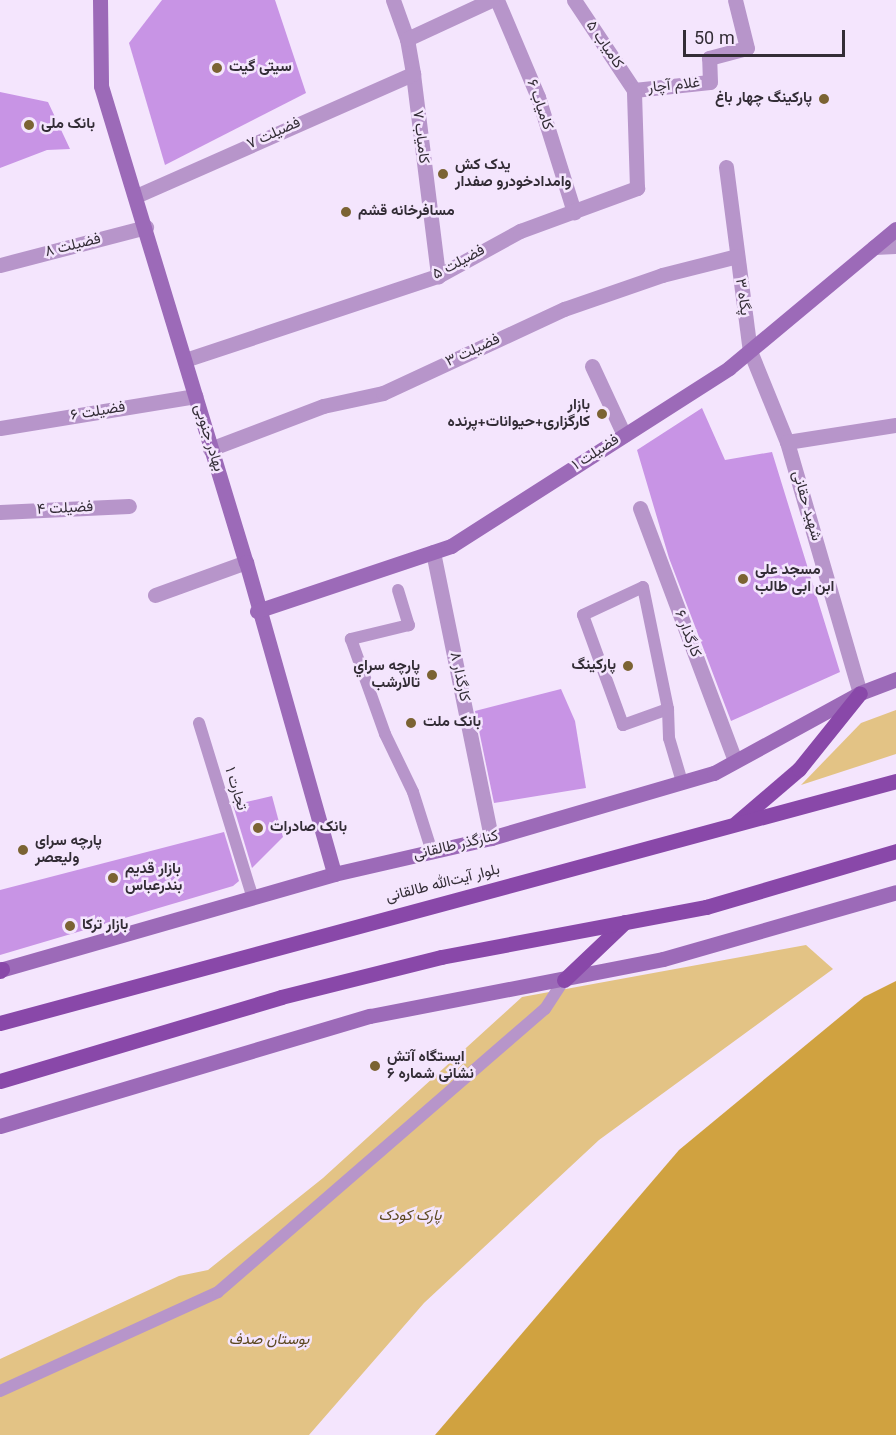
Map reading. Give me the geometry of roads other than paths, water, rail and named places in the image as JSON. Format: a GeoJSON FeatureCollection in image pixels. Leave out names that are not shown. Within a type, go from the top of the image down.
{"type":"FeatureCollection","features":[{"type":"Feature","properties":{"kind":"main road"},"geometry":{"type":"LineString","coordinates":[[729,829],[799,769],[860,693]]}},
{"type":"Feature","properties":{"kind":"main road","name":"بلوار آیت‌الله طالقانی"},"geometry":{"type":"LineString","coordinates":[[0,1023],[354,924],[729,829],[896,781]]}},
{"type":"Feature","properties":{"kind":"main road"},"geometry":{"type":"LineString","coordinates":[[0,1081],[281,997],[441,957],[728,901],[896,851]]}},
{"type":"Feature","properties":{"kind":"main road"},"geometry":{"type":"LineString","coordinates":[[564,980],[625,922]]}},
{"type":"Feature","properties":{"kind":"street","name":"بهادر جنوبی"},"geometry":{"type":"LineString","coordinates":[[100,0],[101,86],[146,227],[210,448],[246,562],[257,611],[334,874]]}},
{"type":"Feature","properties":{"kind":"street","name":"کامیاب ۷"},"geometry":{"type":"LineString","coordinates":[[393,0],[407,39],[413,74],[438,276]]}},
{"type":"Feature","properties":{"kind":"street"},"geometry":{"type":"LineString","coordinates":[[407,39],[491,0]]}},
{"type":"Feature","properties":{"kind":"street","name":"کامیاب ۶"},"geometry":{"type":"LineString","coordinates":[[497,0],[538,97],[574,212]]}},
{"type":"Feature","properties":{"kind":"street","name":"کامیاب ۵"},"geometry":{"type":"LineString","coordinates":[[574,0],[634,90]]}},
{"type":"Feature","properties":{"kind":"street","name":"غلام آچار"},"geometry":{"type":"LineString","coordinates":[[634,90],[710,82],[709,58],[747,48],[735,0]]}},
{"type":"Feature","properties":{"kind":"street","name":"فضیلت ۷"},"geometry":{"type":"LineString","coordinates":[[136,196],[413,74]]}},
{"type":"Feature","properties":{"kind":"street","name":"فضیلت ۵"},"geometry":{"type":"LineString","coordinates":[[185,360],[438,276],[520,231],[637,188],[634,90]]}},
{"type":"Feature","properties":{"kind":"street","name":"پگاه ۳"},"geometry":{"type":"LineString","coordinates":[[726,167],[750,351],[777,423]]}},
{"type":"Feature","properties":{"kind":"street","name":"فضیلت ۸"},"geometry":{"type":"LineString","coordinates":[[0,265],[146,227]]}},
{"type":"Feature","properties":{"kind":"street","name":"فضیلت ۱"},"geometry":{"type":"LineString","coordinates":[[257,611],[451,546],[729,368],[896,229]]}},
{"type":"Feature","properties":{"kind":"street"},"geometry":{"type":"LineString","coordinates":[[874,248],[896,246]]}},
{"type":"Feature","properties":{"kind":"street","name":"فضیلت ۳"},"geometry":{"type":"LineString","coordinates":[[210,448],[323,406],[383,393],[564,309],[662,275],[737,256]]}},
{"type":"Feature","properties":{"kind":"street"},"geometry":{"type":"LineString","coordinates":[[592,366],[624,435]]}},
{"type":"Feature","properties":{"kind":"street","name":"فضیلت ۶"},"geometry":{"type":"LineString","coordinates":[[0,429],[195,396]]}},
{"type":"Feature","properties":{"kind":"street","name":"شهید حقانی"},"geometry":{"type":"LineString","coordinates":[[777,423],[787,442],[860,693]]}},
{"type":"Feature","properties":{"kind":"street"},"geometry":{"type":"LineString","coordinates":[[787,442],[896,425]]}},
{"type":"Feature","properties":{"kind":"street","name":"فضیلت ۴"},"geometry":{"type":"LineString","coordinates":[[0,512],[129,506]]}},
{"type":"Feature","properties":{"kind":"street","name":"کارگذار ۶"},"geometry":{"type":"LineString","coordinates":[[640,508],[735,761]]}},
{"type":"Feature","properties":{"kind":"street","name":"کارگذار ۸"},"geometry":{"type":"LineString","coordinates":[[433,552],[491,838]]}},
{"type":"Feature","properties":{"kind":"street"},"geometry":{"type":"LineString","coordinates":[[155,594],[246,562]]}},
{"type":"Feature","properties":{"kind":"street","name":"کنارگذر طالقانی"},"geometry":{"type":"LineString","coordinates":[[1,970],[334,874],[491,838],[682,782],[735,761],[860,693],[896,679]]}},
{"type":"Feature","properties":{"kind":"street"},"geometry":{"type":"LineString","coordinates":[[0,1126],[370,1016],[668,958],[896,892]]}},
{"type":"Feature","properties":{"kind":"lane"},"geometry":{"type":"LineString","coordinates":[[668,709],[623,725],[584,615],[643,587],[668,709],[669,738],[682,782]]}},
{"type":"Feature","properties":{"kind":"lane"},"geometry":{"type":"LineString","coordinates":[[398,590],[409,625],[351,639],[385,734],[413,792],[432,852]]}},
{"type":"Feature","properties":{"kind":"lane","name":"تجارت ۱"},"geometry":{"type":"LineString","coordinates":[[199,723],[253,899]]}},
{"type":"Feature","properties":{"kind":"lane"},"geometry":{"type":"LineString","coordinates":[[0,1391],[218,1292],[545,1009],[564,980]]}},
{"type":"Feature","properties":{"kind":"place","name":"سیتی گیت"},"geometry":{"type":"Point","coordinates":[217,68]}},
{"type":"Feature","properties":{"kind":"place","name":"پارکینگ چهار باغ"},"geometry":{"type":"Point","coordinates":[824,99]}},
{"type":"Feature","properties":{"kind":"place","name":"بانک ملی"},"geometry":{"type":"Point","coordinates":[29,125]}},
{"type":"Feature","properties":{"kind":"place","name":"یدک کش وامدادخودرو صفدار"},"geometry":{"type":"Point","coordinates":[443,174]}},
{"type":"Feature","properties":{"kind":"place","name":"مسافرخانه قشم"},"geometry":{"type":"Point","coordinates":[346,212]}},
{"type":"Feature","properties":{"kind":"place","name":"بازار کارگزاری+حیوانات+پرنده"},"geometry":{"type":"Point","coordinates":[602,414]}},
{"type":"Feature","properties":{"kind":"place","name":"مسجد علی ابن ابی طالب"},"geometry":{"type":"Point","coordinates":[743,579]}},
{"type":"Feature","properties":{"kind":"place","name":"پارکینگ"},"geometry":{"type":"Point","coordinates":[628,666]}},
{"type":"Feature","properties":{"kind":"place","name":"پارچه سراي تالارشب"},"geometry":{"type":"Point","coordinates":[432,675]}},
{"type":"Feature","properties":{"kind":"place","name":"بانک ملت"},"geometry":{"type":"Point","coordinates":[411,723]}},
{"type":"Feature","properties":{"kind":"place","name":"بانک صادرات"},"geometry":{"type":"Point","coordinates":[258,828]}},
{"type":"Feature","properties":{"kind":"place","name":"پارچه سرای ولیعصر"},"geometry":{"type":"Point","coordinates":[23,850]}},
{"type":"Feature","properties":{"kind":"place","name":"بازار قدیم بندرعباس"},"geometry":{"type":"Point","coordinates":[113,878]}},
{"type":"Feature","properties":{"kind":"place","name":"بازار ترکا"},"geometry":{"type":"Point","coordinates":[70,926]}},
{"type":"Feature","properties":{"kind":"place","name":"ایستگاه آتش نشانی شماره ۶"},"geometry":{"type":"Point","coordinates":[375,1066]}},
{"type":"Feature","properties":{"kind":"park label","name":"پارک کودک"},"geometry":{"type":"Point","coordinates":[410,1217]}},
{"type":"Feature","properties":{"kind":"park label","name":"بوستان صدف"},"geometry":{"type":"Point","coordinates":[269,1341]}}]}
